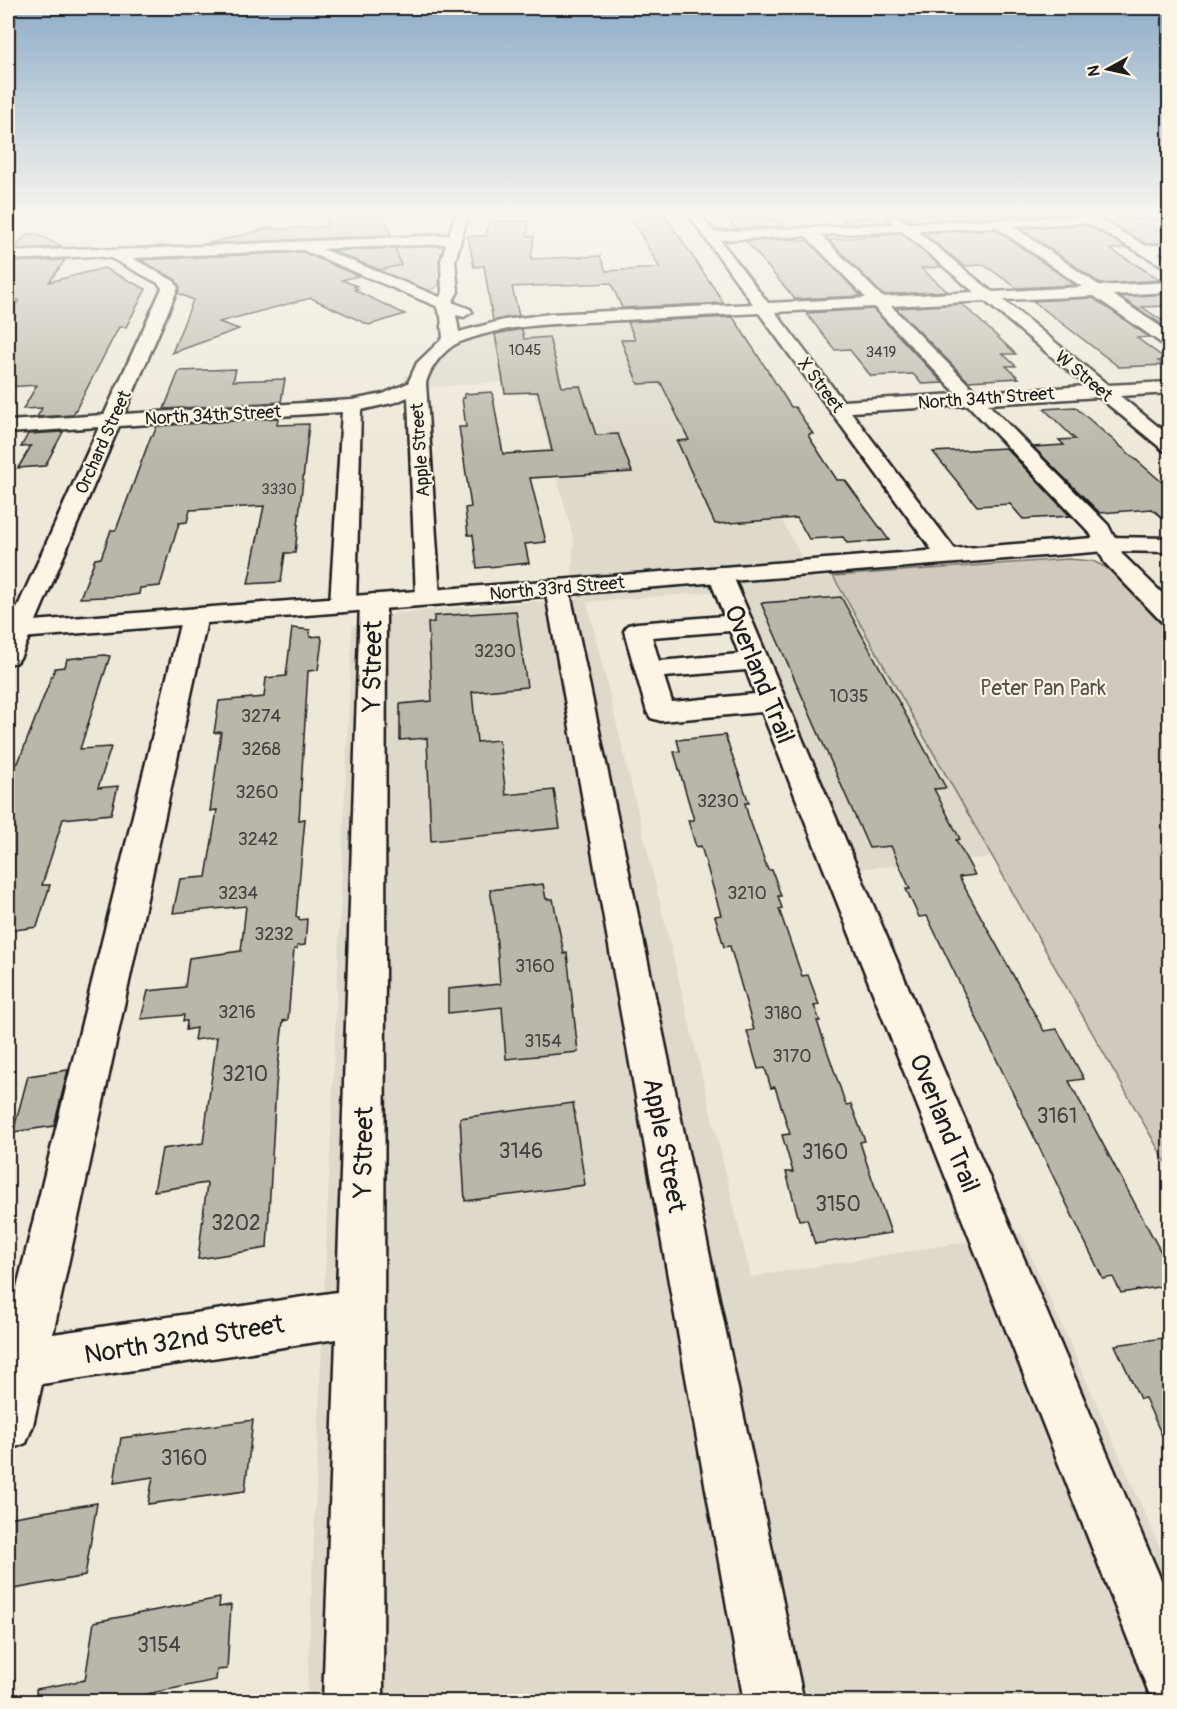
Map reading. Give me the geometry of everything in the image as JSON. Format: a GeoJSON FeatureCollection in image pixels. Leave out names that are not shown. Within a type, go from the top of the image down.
{"type":"FeatureCollection","features":[{"type":"Feature","properties":{"kind":"street","name":"Orchard Street"},"geometry":{"type":"LineString","coordinates":[[8,656],[13,630],[112,421],[167,294]]}},
{"type":"Feature","properties":{"kind":"street"},"geometry":{"type":"LineString","coordinates":[[418,294],[458,311],[493,317],[550,319],[1028,294]]}},
{"type":"Feature","properties":{"kind":"street"},"geometry":{"type":"LineString","coordinates":[[443,304],[449,294]]}},
{"type":"Feature","properties":{"kind":"street","name":"X Street"},"geometry":{"type":"LineString","coordinates":[[754,294],[948,556]]}},
{"type":"Feature","properties":{"kind":"street"},"geometry":{"type":"LineString","coordinates":[[869,294],[1100,530],[1113,558],[1170,616]]}},
{"type":"Feature","properties":{"kind":"street","name":"W Street"},"geometry":{"type":"LineString","coordinates":[[984,294],[1170,446]]}},
{"type":"Feature","properties":{"kind":"street"},"geometry":{"type":"LineString","coordinates":[[1101,294],[1170,341]]}},
{"type":"Feature","properties":{"kind":"street"},"geometry":{"type":"LineString","coordinates":[[443,304],[449,316],[452,339],[504,326],[550,319]]}},
{"type":"Feature","properties":{"kind":"street","name":"Apple Street"},"geometry":{"type":"LineString","coordinates":[[428,598],[418,404],[414,387],[421,369],[452,339]]}},
{"type":"Feature","properties":{"kind":"street","name":"North 34th Street"},"geometry":{"type":"LineString","coordinates":[[8,427],[352,406],[389,399],[414,387]]}},
{"type":"Feature","properties":{"kind":"street","name":"North 34th Street"},"geometry":{"type":"LineString","coordinates":[[837,407],[1170,387]]}},
{"type":"Feature","properties":{"kind":"street","name":"Y Street"},"geometry":{"type":"LineString","coordinates":[[352,406],[358,603],[360,1312],[353,1701]]}},
{"type":"Feature","properties":{"kind":"street","name":"North 33rd Street"},"geometry":{"type":"LineString","coordinates":[[1106,544],[1170,533]]}},
{"type":"Feature","properties":{"kind":"street","name":"North 33rd Street"},"geometry":{"type":"LineString","coordinates":[[13,630],[1106,544],[1170,545]]}},
{"type":"Feature","properties":{"kind":"street","name":"Overland Trail"},"geometry":{"type":"LineString","coordinates":[[720,574],[1170,1672]]}},
{"type":"Feature","properties":{"kind":"street","name":"Apple Street"},"geometry":{"type":"LineString","coordinates":[[557,588],[774,1701]]}},
{"type":"Feature","properties":{"kind":"street"},"geometry":{"type":"LineString","coordinates":[[8,1425],[14,1364],[195,616]]}},
{"type":"Feature","properties":{"kind":"street"},"geometry":{"type":"LineString","coordinates":[[739,622],[637,631],[661,712],[772,702]]}},
{"type":"Feature","properties":{"kind":"street"},"geometry":{"type":"LineString","coordinates":[[648,670],[755,661]]}},
{"type":"Feature","properties":{"kind":"street","name":"North 32nd Street"},"geometry":{"type":"LineString","coordinates":[[14,1364],[360,1312]]}},
{"type":"Feature","properties":{"kind":"shaded area"},"geometry":{"type":"Polygon","coordinates":[[[670,317],[814,579],[833,576],[993,857],[824,872],[713,592],[587,602],[751,1277],[1021,1233],[1169,1568],[1169,1701],[307,1702],[352,626],[398,613],[570,599],[574,541],[531,380],[404,389],[405,377],[438,341],[585,322],[670,317]]]}},
{"type":"Feature","properties":{"kind":"green space","name":"Peter Pan Park"},"geometry":{"type":"Polygon","coordinates":[[[1068,559],[1093,561],[1109,569],[1169,632],[1169,1168],[833,576],[1068,559]]]}},
{"type":"Feature","properties":{"kind":"building"},"geometry":{"type":"Polygon","coordinates":[[[8,294],[143,294],[126,327],[119,327],[73,415],[37,417],[42,408],[23,409],[37,385],[8,387],[8,316],[19,300],[8,300],[8,294]]]}},
{"type":"Feature","properties":{"kind":"building"},"geometry":{"type":"Polygon","coordinates":[[[180,294],[362,294],[405,314],[369,325],[311,298],[219,322],[239,329],[172,353],[193,300],[180,294]]]}},
{"type":"Feature","properties":{"kind":"building"},"geometry":{"type":"Polygon","coordinates":[[[489,294],[514,294],[519,316],[493,321],[489,294]]]}},
{"type":"Feature","properties":{"kind":"building"},"geometry":{"type":"Polygon","coordinates":[[[616,294],[718,294],[724,303],[622,308],[616,294]]]}},
{"type":"Feature","properties":{"kind":"building"},"geometry":{"type":"Polygon","coordinates":[[[791,294],[859,294],[861,296],[795,299],[791,294]]]}},
{"type":"Feature","properties":{"kind":"building"},"geometry":{"type":"Polygon","coordinates":[[[1170,294],[1170,306],[1142,307],[1170,326],[1170,330],[1120,297],[1170,294]]]}},
{"type":"Feature","properties":{"kind":"building"},"geometry":{"type":"Polygon","coordinates":[[[1093,298],[1149,337],[1137,338],[1167,360],[1158,361],[1164,365],[1119,367],[1033,301],[1093,298]]]}},
{"type":"Feature","properties":{"kind":"building"},"geometry":{"type":"Polygon","coordinates":[[[962,304],[1016,354],[1003,354],[1016,366],[1006,366],[1019,378],[968,381],[896,308],[962,304]]]}},
{"type":"Feature","properties":{"kind":"building"},"geometry":{"type":"Polygon","coordinates":[[[873,309],[943,383],[922,384],[913,374],[871,376],[849,349],[835,350],[806,313],[873,309]]]}},
{"type":"Feature","properties":{"kind":"building"},"geometry":{"type":"Polygon","coordinates":[[[733,317],[791,407],[795,407],[813,434],[809,434],[809,437],[837,480],[845,480],[889,540],[847,543],[843,537],[809,539],[797,518],[715,524],[677,441],[689,440],[661,383],[638,384],[621,340],[635,340],[628,322],[733,317]]]}},
{"type":"Feature","properties":{"kind":"building"},"geometry":{"type":"Polygon","coordinates":[[[522,329],[524,339],[549,337],[562,387],[580,386],[596,435],[618,434],[632,472],[530,478],[546,542],[525,544],[529,563],[477,568],[473,535],[468,535],[465,508],[471,507],[459,427],[466,427],[462,398],[465,398],[464,394],[492,392],[503,454],[552,451],[538,392],[505,393],[495,334],[522,329]]]}},
{"type":"Feature","properties":{"kind":"building"},"geometry":{"type":"Polygon","coordinates":[[[236,369],[233,381],[285,379],[281,402],[164,409],[179,371],[236,369]]]}},
{"type":"Feature","properties":{"kind":"building"},"geometry":{"type":"Polygon","coordinates":[[[1075,407],[1170,489],[1170,524],[1152,509],[1100,513],[1033,447],[1064,445],[1059,440],[1075,439],[1044,409],[1075,407]]]}},
{"type":"Feature","properties":{"kind":"building"},"geometry":{"type":"Polygon","coordinates":[[[278,418],[277,425],[309,424],[295,553],[285,553],[281,582],[248,584],[264,506],[190,510],[187,522],[179,523],[160,586],[140,588],[139,594],[127,596],[80,598],[95,559],[101,558],[111,530],[116,530],[151,436],[157,426],[278,418]]]}},
{"type":"Feature","properties":{"kind":"building"},"geometry":{"type":"Polygon","coordinates":[[[63,432],[45,466],[18,468],[31,446],[21,447],[28,434],[63,432]]]}},
{"type":"Feature","properties":{"kind":"building"},"geometry":{"type":"Polygon","coordinates":[[[1006,448],[1070,516],[1023,519],[1010,504],[977,506],[933,452],[1006,448]]]}},
{"type":"Feature","properties":{"kind":"building"},"geometry":{"type":"Polygon","coordinates":[[[841,597],[946,788],[934,789],[960,839],[956,840],[975,875],[959,877],[1044,1031],[1057,1029],[1084,1079],[1069,1081],[1170,1269],[1170,1285],[1121,1293],[1113,1277],[1103,1279],[927,916],[919,917],[906,889],[910,889],[891,846],[869,848],[761,603],[841,597]]]}},
{"type":"Feature","properties":{"kind":"building"},"geometry":{"type":"Polygon","coordinates":[[[516,611],[527,687],[472,692],[477,742],[499,740],[506,795],[554,790],[560,828],[431,841],[427,738],[400,740],[400,704],[432,701],[428,623],[434,622],[434,616],[516,611]]]}},
{"type":"Feature","properties":{"kind":"building"},"geometry":{"type":"Polygon","coordinates":[[[292,628],[310,630],[310,637],[321,636],[322,640],[318,670],[308,671],[299,820],[305,819],[296,917],[299,917],[299,920],[307,919],[305,945],[294,949],[288,1020],[283,1021],[276,1085],[267,1248],[198,1259],[207,1183],[154,1191],[162,1149],[203,1143],[217,1037],[194,1040],[196,1028],[186,1030],[187,1021],[183,1021],[184,1015],[141,1019],[148,991],[185,987],[189,958],[241,951],[246,906],[173,913],[180,879],[206,877],[217,810],[210,811],[221,732],[214,733],[219,701],[264,697],[266,678],[286,676],[292,628]]]}},
{"type":"Feature","properties":{"kind":"building"},"geometry":{"type":"Polygon","coordinates":[[[110,656],[80,749],[111,747],[98,788],[118,786],[111,814],[63,819],[42,885],[50,885],[37,927],[8,931],[8,774],[12,764],[18,763],[55,668],[65,667],[67,659],[110,656]]]}},
{"type":"Feature","properties":{"kind":"building"},"geometry":{"type":"Polygon","coordinates":[[[725,735],[749,803],[745,803],[748,815],[768,870],[772,870],[781,896],[778,896],[782,908],[779,909],[802,976],[808,975],[819,1005],[814,1006],[820,1021],[817,1021],[846,1105],[851,1104],[865,1141],[860,1142],[891,1233],[815,1244],[807,1219],[799,1220],[786,1172],[793,1172],[782,1135],[790,1134],[775,1087],[771,1088],[765,1068],[758,1069],[747,1031],[754,1030],[730,946],[724,947],[715,916],[721,915],[701,846],[696,847],[688,820],[694,820],[674,752],[680,751],[677,740],[725,735]]]}},
{"type":"Feature","properties":{"kind":"building"},"geometry":{"type":"Polygon","coordinates":[[[543,884],[546,899],[553,899],[564,954],[567,953],[578,1052],[506,1059],[502,1007],[448,1013],[448,989],[500,984],[495,919],[490,890],[543,884]]]}},
{"type":"Feature","properties":{"kind":"building"},"geometry":{"type":"Polygon","coordinates":[[[68,1070],[54,1126],[13,1132],[28,1076],[68,1070]]]}},
{"type":"Feature","properties":{"kind":"building"},"geometry":{"type":"Polygon","coordinates":[[[573,1103],[585,1185],[465,1201],[460,1118],[573,1103]]]}},
{"type":"Feature","properties":{"kind":"building"},"geometry":{"type":"Polygon","coordinates":[[[1170,1337],[1170,1453],[1145,1398],[1140,1399],[1115,1345],[1170,1337]]]}},
{"type":"Feature","properties":{"kind":"building"},"geometry":{"type":"Polygon","coordinates":[[[253,1420],[245,1491],[148,1504],[153,1477],[114,1483],[121,1438],[253,1420]]]}},
{"type":"Feature","properties":{"kind":"building"},"geometry":{"type":"Polygon","coordinates":[[[97,1503],[85,1576],[8,1590],[8,1518],[97,1503]]]}},
{"type":"Feature","properties":{"kind":"building"},"geometry":{"type":"Polygon","coordinates":[[[220,1598],[219,1607],[231,1605],[227,1669],[217,1670],[216,1680],[113,1701],[37,1701],[36,1689],[85,1680],[94,1622],[220,1598]]]}}]}
